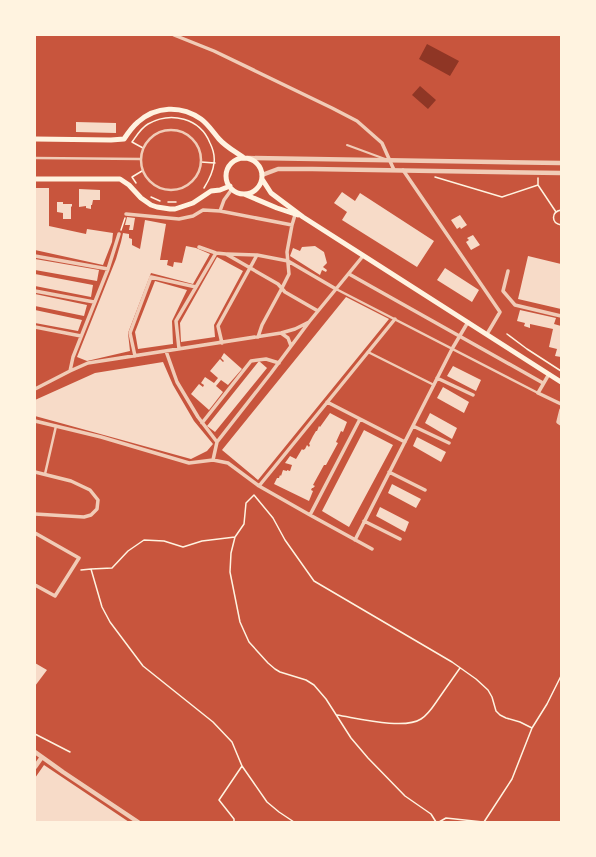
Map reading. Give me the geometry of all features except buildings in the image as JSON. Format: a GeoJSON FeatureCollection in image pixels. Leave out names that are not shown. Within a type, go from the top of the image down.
{"type":"FeatureCollection","features":[{"type":"Feature","properties":{"kind":"main road"},"geometry":{"type":"LineString","coordinates":[[35,139],[111,140],[124,138],[136,124],[146,116],[160,110],[175,109],[189,112],[201,119],[228,147],[246,158],[255,161],[258,164],[262,177],[270,192],[278,199],[363,256],[561,382]]}},
{"type":"Feature","properties":{"kind":"main road"},"geometry":{"type":"LineString","coordinates":[[230,188],[226,176],[227,169],[234,161],[246,158]]}},
{"type":"Feature","properties":{"kind":"main road"},"geometry":{"type":"LineString","coordinates":[[243,194],[255,190],[258,187],[262,177]]}},
{"type":"Feature","properties":{"kind":"main road"},"geometry":{"type":"LineString","coordinates":[[35,179],[120,179],[151,205],[170,209],[175,209],[193,203],[211,191],[230,188],[239,193],[303,217]]}},
{"type":"Feature","properties":{"kind":"street"},"geometry":{"type":"LineString","coordinates":[[174,35],[221,54],[332,108],[357,122],[382,142],[394,170]]}},
{"type":"Feature","properties":{"kind":"street"},"geometry":{"type":"LineString","coordinates":[[168,130],[187,134],[199,149],[201,162],[196,178],[179,190],[169,191],[158,188],[150,182],[142,171],[141,154],[143,148],[151,137],[159,132],[168,130]]}},
{"type":"Feature","properties":{"kind":"street"},"geometry":{"type":"LineString","coordinates":[[35,158],[141,159]]}},
{"type":"Feature","properties":{"kind":"street"},"geometry":{"type":"LineString","coordinates":[[246,158],[561,163]]}},
{"type":"Feature","properties":{"kind":"street"},"geometry":{"type":"LineString","coordinates":[[262,177],[278,169],[561,173]]}},
{"type":"Feature","properties":{"kind":"street"},"geometry":{"type":"LineString","coordinates":[[403,170],[500,312],[487,334]]}},
{"type":"Feature","properties":{"kind":"street"},"geometry":{"type":"LineString","coordinates":[[220,212],[230,188]]}},
{"type":"Feature","properties":{"kind":"street"},"geometry":{"type":"LineString","coordinates":[[126,214],[179,219],[193,216],[203,210],[292,225]]}},
{"type":"Feature","properties":{"kind":"street"},"geometry":{"type":"LineString","coordinates":[[258,337],[262,325],[289,274],[287,252],[295,215]]}},
{"type":"Feature","properties":{"kind":"street"},"geometry":{"type":"LineString","coordinates":[[70,371],[73,357],[108,269],[120,234]]}},
{"type":"Feature","properties":{"kind":"street"},"geometry":{"type":"LineString","coordinates":[[199,247],[216,253],[256,255],[288,261],[336,289],[561,404]]}},
{"type":"Feature","properties":{"kind":"street"},"geometry":{"type":"LineString","coordinates":[[179,349],[176,321],[216,253]]}},
{"type":"Feature","properties":{"kind":"street"},"geometry":{"type":"LineString","coordinates":[[226,254],[278,284],[286,292],[318,311]]}},
{"type":"Feature","properties":{"kind":"street"},"geometry":{"type":"LineString","coordinates":[[222,342],[218,326],[256,255]]}},
{"type":"Feature","properties":{"kind":"street"},"geometry":{"type":"LineString","coordinates":[[35,256],[108,269]]}},
{"type":"Feature","properties":{"kind":"street"},"geometry":{"type":"LineString","coordinates":[[213,460],[217,442],[309,322],[363,256]]}},
{"type":"Feature","properties":{"kind":"street"},"geometry":{"type":"LineString","coordinates":[[508,271],[503,291],[516,305],[561,316]]}},
{"type":"Feature","properties":{"kind":"street"},"geometry":{"type":"LineString","coordinates":[[349,274],[543,383]]}},
{"type":"Feature","properties":{"kind":"street"},"geometry":{"type":"LineString","coordinates":[[135,356],[130,333],[152,277],[196,287]]}},
{"type":"Feature","properties":{"kind":"street"},"geometry":{"type":"LineString","coordinates":[[35,291],[94,302]]}},
{"type":"Feature","properties":{"kind":"street"},"geometry":{"type":"LineString","coordinates":[[259,486],[395,319]]}},
{"type":"Feature","properties":{"kind":"street"},"geometry":{"type":"LineString","coordinates":[[35,389],[37,386],[88,363],[281,333],[295,329],[309,322]]}},
{"type":"Feature","properties":{"kind":"street"},"geometry":{"type":"LineString","coordinates":[[355,540],[452,349],[468,322]]}},
{"type":"Feature","properties":{"kind":"street"},"geometry":{"type":"LineString","coordinates":[[35,327],[81,336]]}},
{"type":"Feature","properties":{"kind":"street"},"geometry":{"type":"LineString","coordinates":[[281,333],[288,338],[291,346]]}},
{"type":"Feature","properties":{"kind":"street"},"geometry":{"type":"LineString","coordinates":[[166,351],[177,382],[198,417],[217,442]]}},
{"type":"Feature","properties":{"kind":"street"},"geometry":{"type":"LineString","coordinates":[[368,352],[434,385]]}},
{"type":"Feature","properties":{"kind":"street"},"geometry":{"type":"LineString","coordinates":[[202,423],[251,362],[264,359],[279,363]]}},
{"type":"Feature","properties":{"kind":"street"},"geometry":{"type":"LineString","coordinates":[[538,393],[548,374]]}},
{"type":"Feature","properties":{"kind":"street"},"geometry":{"type":"LineString","coordinates":[[438,378],[473,395]]}},
{"type":"Feature","properties":{"kind":"street"},"geometry":{"type":"LineString","coordinates":[[327,402],[405,442]]}},
{"type":"Feature","properties":{"kind":"street"},"geometry":{"type":"LineString","coordinates":[[561,410],[558,422],[561,424]]}},
{"type":"Feature","properties":{"kind":"street"},"geometry":{"type":"LineString","coordinates":[[310,515],[360,419]]}},
{"type":"Feature","properties":{"kind":"street"},"geometry":{"type":"LineString","coordinates":[[35,421],[101,437],[189,463],[213,460],[228,463],[259,486],[372,549]]}},
{"type":"Feature","properties":{"kind":"street"},"geometry":{"type":"LineString","coordinates":[[45,474],[56,426]]}},
{"type":"Feature","properties":{"kind":"street"},"geometry":{"type":"LineString","coordinates":[[413,426],[449,443]]}},
{"type":"Feature","properties":{"kind":"street"},"geometry":{"type":"LineString","coordinates":[[35,472],[72,481],[90,490],[98,500],[96,509],[91,515],[35,514]]}},
{"type":"Feature","properties":{"kind":"street"},"geometry":{"type":"LineString","coordinates":[[390,472],[426,490]]}},
{"type":"Feature","properties":{"kind":"street"},"geometry":{"type":"LineString","coordinates":[[364,521],[400,539]]}},
{"type":"Feature","properties":{"kind":"street"},"geometry":{"type":"LineString","coordinates":[[35,533],[78,558],[55,596],[35,585]]}},
{"type":"Feature","properties":{"kind":"street"},"geometry":{"type":"LineString","coordinates":[[35,752],[138,822]]}},
{"type":"Feature","properties":{"kind":"street"},"geometry":{"type":"LineString","coordinates":[[35,767],[42,757]]}},
{"type":"Feature","properties":{"kind":"lane"},"geometry":{"type":"LineString","coordinates":[[347,145],[390,160]]}},
{"type":"Feature","properties":{"kind":"path"},"geometry":{"type":"LineString","coordinates":[[143,148],[132,142],[144,127],[161,118],[174,117],[187,120],[199,127],[208,137],[213,149],[214,163],[211,177],[203,189]]}},
{"type":"Feature","properties":{"kind":"path"},"geometry":{"type":"LineString","coordinates":[[201,162],[214,163]]}},
{"type":"Feature","properties":{"kind":"path"},"geometry":{"type":"LineString","coordinates":[[138,186],[132,177],[142,171]]}},
{"type":"Feature","properties":{"kind":"path"},"geometry":{"type":"LineString","coordinates":[[538,173],[538,186],[556,212]]}},
{"type":"Feature","properties":{"kind":"path"},"geometry":{"type":"LineString","coordinates":[[432,176],[502,197],[538,186]]}},
{"type":"Feature","properties":{"kind":"path"},"geometry":{"type":"LineString","coordinates":[[149,196],[162,202],[177,202]]}},
{"type":"Feature","properties":{"kind":"path"},"geometry":{"type":"LineString","coordinates":[[561,210],[554,214],[553,219],[561,226]]}},
{"type":"Feature","properties":{"kind":"path"},"geometry":{"type":"LineString","coordinates":[[120,234],[126,214]]}},
{"type":"Feature","properties":{"kind":"path"},"geometry":{"type":"LineString","coordinates":[[507,334],[561,371]]}},
{"type":"Feature","properties":{"kind":"path"},"geometry":{"type":"LineString","coordinates":[[532,728],[500,715],[496,711],[492,697],[488,690],[476,679],[452,662],[314,581],[285,540],[273,518],[254,495],[246,503],[244,524],[235,537],[230,572],[240,622],[246,637],[273,667],[280,672],[306,680],[314,686],[326,699],[351,738],[368,758],[405,796],[431,814],[437,822],[446,818],[484,822],[512,778],[532,728],[547,704],[561,676]]}},
{"type":"Feature","properties":{"kind":"path"},"geometry":{"type":"LineString","coordinates":[[81,570],[112,568],[128,551],[144,540],[164,541],[183,547],[202,541],[235,537]]}},
{"type":"Feature","properties":{"kind":"path"},"geometry":{"type":"LineString","coordinates":[[91,569],[102,607],[110,622],[143,666],[213,722],[232,742],[242,766],[267,802],[294,822]]}},
{"type":"Feature","properties":{"kind":"path"},"geometry":{"type":"LineString","coordinates":[[337,715],[396,723],[405,723],[418,720],[430,711],[460,668]]}},
{"type":"Feature","properties":{"kind":"path"},"geometry":{"type":"LineString","coordinates":[[35,734],[70,752]]}},
{"type":"Feature","properties":{"kind":"path"},"geometry":{"type":"LineString","coordinates":[[234,822],[234,819],[219,800],[242,766]]}},
{"type":"Feature","properties":{"kind":"shaded area"},"geometry":{"type":"Polygon","coordinates":[[[427,44],[459,61],[450,76],[419,59],[427,44]]]}},
{"type":"Feature","properties":{"kind":"shaded area"},"geometry":{"type":"Polygon","coordinates":[[[420,86],[436,100],[428,109],[412,95],[420,86]]]}}]}
